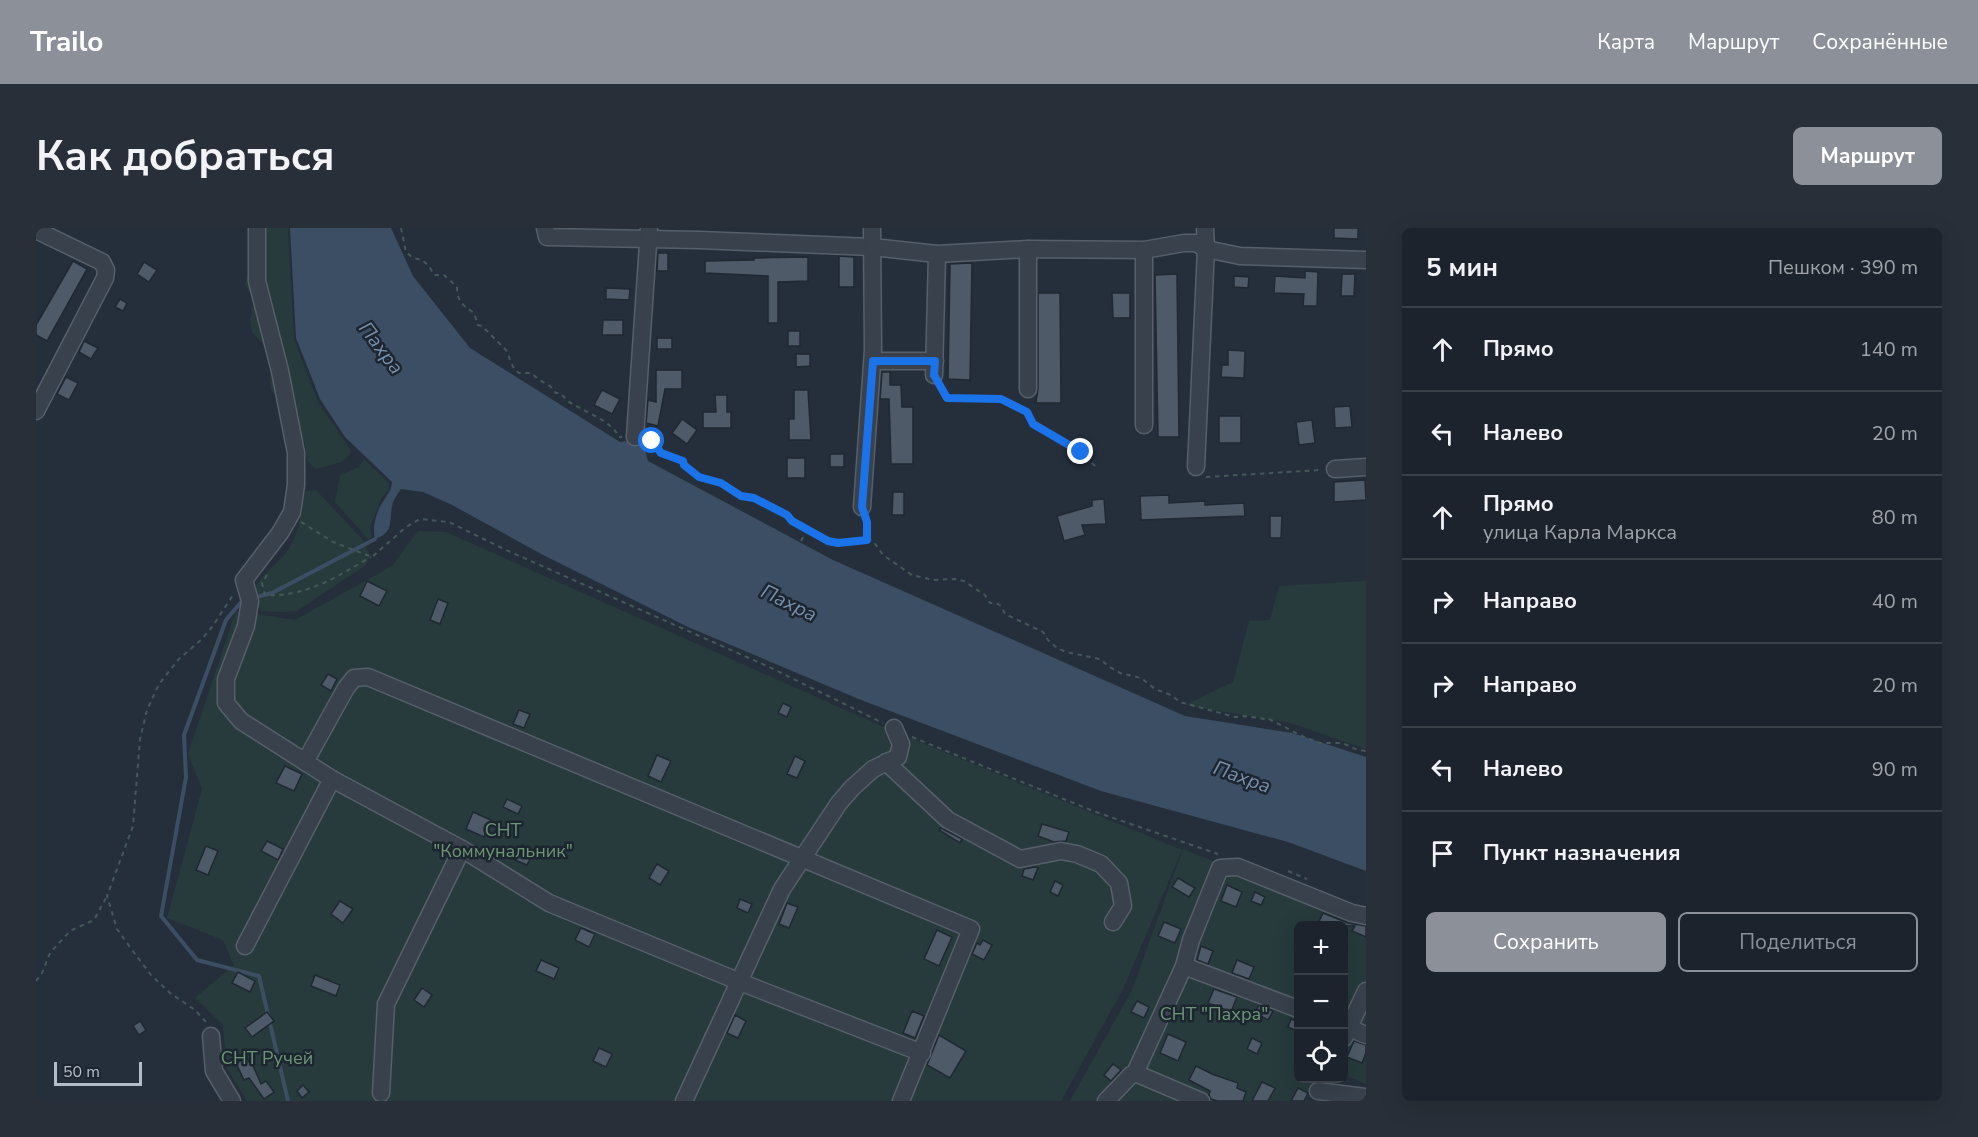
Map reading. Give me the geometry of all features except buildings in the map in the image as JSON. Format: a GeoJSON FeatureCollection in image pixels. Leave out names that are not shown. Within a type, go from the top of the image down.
{"type":"FeatureCollection","features":[{"type":"Feature","properties":{"kind":"street"},"geometry":{"type":"LineString","coordinates":[[257,228],[257,281],[267,328],[280,371],[296,453],[296,485],[292,512],[280,533],[244,580],[250,601],[246,626],[226,679],[226,703],[241,721],[332,779],[462,849],[549,903],[740,982],[922,1053]]}},
{"type":"Feature","properties":{"kind":"street"},"geometry":{"type":"LineString","coordinates":[[545,228],[547,237],[649,233],[872,247],[937,254],[1028,249],[1144,250],[1196,243],[1206,249],[1240,256],[1366,260]]}},
{"type":"Feature","properties":{"kind":"street"},"geometry":{"type":"LineString","coordinates":[[862,507],[873,361],[872,228]]}},
{"type":"Feature","properties":{"kind":"street"},"geometry":{"type":"LineString","coordinates":[[1200,472],[1205,228]]}},
{"type":"Feature","properties":{"kind":"street"},"geometry":{"type":"LineString","coordinates":[[36,230],[102,262],[106,270],[105,278],[36,411]]}},
{"type":"Feature","properties":{"kind":"street"},"geometry":{"type":"LineString","coordinates":[[624,438],[649,233]]}},
{"type":"Feature","properties":{"kind":"street"},"geometry":{"type":"LineString","coordinates":[[1028,249],[1028,389]]}},
{"type":"Feature","properties":{"kind":"street"},"geometry":{"type":"LineString","coordinates":[[1144,250],[1144,425]]}},
{"type":"Feature","properties":{"kind":"street"},"geometry":{"type":"LineString","coordinates":[[873,361],[934,368],[937,254]]}},
{"type":"Feature","properties":{"kind":"street"},"geometry":{"type":"LineString","coordinates":[[1335,469],[1366,467]]}},
{"type":"Feature","properties":{"kind":"street"},"geometry":{"type":"LineString","coordinates":[[305,762],[346,688],[354,678],[368,677],[970,929],[901,1101]]}},
{"type":"Feature","properties":{"kind":"street"},"geometry":{"type":"LineString","coordinates":[[684,1101],[782,889],[839,803],[866,776],[886,762],[898,757],[901,744],[894,728]]}},
{"type":"Feature","properties":{"kind":"street"},"geometry":{"type":"LineString","coordinates":[[886,762],[948,820],[1020,858],[1060,851],[1077,854],[1101,864],[1119,883],[1123,906],[1113,922]]}},
{"type":"Feature","properties":{"kind":"street"},"geometry":{"type":"LineString","coordinates":[[245,946],[332,779]]}},
{"type":"Feature","properties":{"kind":"street"},"geometry":{"type":"LineString","coordinates":[[381,1093],[386,1004],[462,849]]}},
{"type":"Feature","properties":{"kind":"street"},"geometry":{"type":"LineString","coordinates":[[1106,1101],[1135,1073],[1184,966],[1191,939],[1220,868],[1238,867],[1352,913],[1366,916]]}},
{"type":"Feature","properties":{"kind":"street"},"geometry":{"type":"LineString","coordinates":[[1184,966],[1294,1007]]}},
{"type":"Feature","properties":{"kind":"street"},"geometry":{"type":"LineString","coordinates":[[1346,1029],[1366,991]]}},
{"type":"Feature","properties":{"kind":"street"},"geometry":{"type":"LineString","coordinates":[[1348,1032],[1366,1035]]}},
{"type":"Feature","properties":{"kind":"street"},"geometry":{"type":"LineString","coordinates":[[212,1036],[214,1071],[232,1101]]}},
{"type":"Feature","properties":{"kind":"street"},"geometry":{"type":"LineString","coordinates":[[1135,1073],[1201,1101]]}},
{"type":"Feature","properties":{"kind":"street"},"geometry":{"type":"LineString","coordinates":[[1318,1090],[1366,1097]]}},
{"type":"Feature","properties":{"kind":"path"},"geometry":{"type":"LineString","coordinates":[[401,228],[406,252],[413,258],[422,260],[434,275],[444,275],[457,287],[459,300],[474,313],[478,325],[482,326],[506,350],[514,369],[519,373],[531,373],[569,402],[604,421],[624,438],[650,440],[661,453],[683,461],[684,465],[699,477],[721,483],[741,496],[754,498],[831,542],[873,541],[880,552],[912,575],[933,580],[964,581],[985,595],[990,603],[1000,606],[1005,615],[1043,632],[1057,648],[1100,659],[1120,673],[1141,678],[1155,689],[1171,695],[1180,702],[1235,717],[1266,718],[1320,743],[1342,743],[1366,751]]}},
{"type":"Feature","properties":{"kind":"path"},"geometry":{"type":"LineString","coordinates":[[934,368],[947,398],[1001,399],[1027,412],[1033,424],[1081,452],[1096,467]]}},
{"type":"Feature","properties":{"kind":"path"},"geometry":{"type":"LineString","coordinates":[[1200,472],[1335,469]]}},
{"type":"Feature","properties":{"kind":"path"},"geometry":{"type":"LineString","coordinates":[[862,507],[867,522],[867,540]]}},
{"type":"Feature","properties":{"kind":"path"},"geometry":{"type":"LineString","coordinates":[[292,512],[303,525],[346,548],[372,557]]}},
{"type":"Feature","properties":{"kind":"path"},"geometry":{"type":"LineString","coordinates":[[268,572],[262,583],[266,595],[279,595],[315,588],[372,557],[406,527],[420,519],[449,522],[506,550],[767,666],[894,728],[1093,811],[1222,855]]}},
{"type":"Feature","properties":{"kind":"path"},"geometry":{"type":"LineString","coordinates":[[801,541],[807,530]]}},
{"type":"Feature","properties":{"kind":"path"},"geometry":{"type":"LineString","coordinates":[[36,981],[50,953],[70,931],[94,920],[107,896],[133,826],[140,739],[147,710],[159,684],[179,658],[202,639],[212,627],[244,580]]}},
{"type":"Feature","properties":{"kind":"path"},"geometry":{"type":"LineString","coordinates":[[1287,871],[1308,879]]}},
{"type":"Feature","properties":{"kind":"path"},"geometry":{"type":"LineString","coordinates":[[107,896],[117,929],[132,950],[151,975],[170,993],[195,1010],[207,1023],[212,1036]]}},
{"type":"Feature","properties":{"kind":"green space"},"geometry":{"type":"Polygon","coordinates":[[[249,228],[288,228],[294,339],[318,402],[352,452],[342,462],[315,469],[307,460],[305,443],[295,429],[284,403],[271,390],[269,351],[252,332],[250,323],[253,299],[245,284],[251,262],[249,228]]]}},
{"type":"Feature","properties":{"kind":"green space"},"geometry":{"type":"Polygon","coordinates":[[[364,459],[389,483],[389,490],[382,497],[370,527],[372,537],[368,539],[335,502],[340,475],[359,467],[364,459]]]}},
{"type":"Feature","properties":{"kind":"green space"},"geometry":{"type":"Polygon","coordinates":[[[316,490],[362,539],[370,555],[366,565],[297,611],[261,611],[253,593],[261,579],[292,544],[300,522],[305,491],[316,490]]]}},
{"type":"Feature","properties":{"kind":"green space","name":"СНТ \"Коммунальник\""},"geometry":{"type":"Polygon","coordinates":[[[418,531],[446,532],[888,729],[1182,850],[1123,989],[1061,1101],[247,1101],[227,1069],[223,1025],[195,998],[234,965],[223,940],[167,918],[202,789],[188,754],[236,611],[295,620],[392,566],[418,531]]]}},
{"type":"Feature","properties":{"kind":"green space"},"geometry":{"type":"Polygon","coordinates":[[[1366,581],[1366,749],[1290,723],[1185,705],[1233,682],[1249,621],[1270,620],[1279,586],[1366,581]]]}},
{"type":"Feature","properties":{"kind":"green space","name":"СНТ \"Пахра\""},"geometry":{"type":"Polygon","coordinates":[[[1183,849],[1366,922],[1366,1084],[1348,1077],[1348,921],[1294,921],[1294,1083],[1315,1083],[1306,1101],[1070,1101],[1132,990],[1183,849]]]}},
{"type":"Feature","properties":{"kind":"water","name":"Пахра"},"geometry":{"type":"Polygon","coordinates":[[[290,228],[391,228],[413,276],[470,348],[620,442],[642,439],[648,461],[833,560],[1185,716],[1292,733],[1366,757],[1366,871],[1288,842],[1101,791],[861,700],[688,627],[423,492],[401,489],[393,502],[389,529],[375,539],[374,524],[392,482],[345,437],[320,399],[296,338],[290,228]]]}},
{"type":"Feature","properties":{"kind":"waterway"},"geometry":{"type":"LineString","coordinates":[[260,596],[272,593],[375,539]]}},
{"type":"Feature","properties":{"kind":"waterway"},"geometry":{"type":"LineString","coordinates":[[242,601],[226,620],[184,735],[186,777],[161,916],[197,960],[259,976],[288,1101]]}},
{"type":"Feature","properties":{"kind":"route"},"geometry":{"type":"LineString","coordinates":[[652,441],[661,453],[683,461],[684,465],[690,467],[699,477],[715,480],[741,496],[754,498],[787,515],[807,530],[837,543],[867,540],[867,522],[862,507],[873,361],[935,361],[934,375],[947,398],[1001,399],[1027,412],[1033,424],[1081,452]]}},
{"type":"Feature","properties":{"kind":"park label","name":"СНТ Ручей"},"geometry":{"type":"Point","coordinates":[267,1058]}}]}
